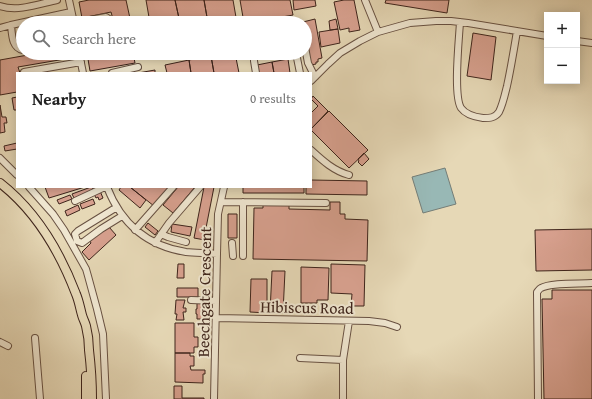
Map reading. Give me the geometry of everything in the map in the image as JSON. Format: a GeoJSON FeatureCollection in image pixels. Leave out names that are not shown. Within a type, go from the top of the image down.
{"type":"FeatureCollection","features":[{"type":"Feature","properties":{"kind":"main road"},"geometry":{"type":"LineString","coordinates":[[0,183],[20,200],[51,240],[74,289],[86,325],[88,337],[92,399]]}},
{"type":"Feature","properties":{"kind":"main road"},"geometry":{"type":"LineString","coordinates":[[83,317],[82,325],[86,357],[86,399]]}},
{"type":"Feature","properties":{"kind":"street"},"geometry":{"type":"LineString","coordinates":[[0,6],[4,8],[15,8],[38,2],[57,0]]}},
{"type":"Feature","properties":{"kind":"street"},"geometry":{"type":"LineString","coordinates":[[69,0],[72,16]]}},
{"type":"Feature","properties":{"kind":"street"},"geometry":{"type":"LineString","coordinates":[[368,2],[378,32]]}},
{"type":"Feature","properties":{"kind":"street"},"geometry":{"type":"LineString","coordinates":[[52,16],[71,12]]}},
{"type":"Feature","properties":{"kind":"street"},"geometry":{"type":"LineString","coordinates":[[313,79],[340,53],[360,41],[378,32],[410,24],[436,21],[460,22],[544,36]]}},
{"type":"Feature","properties":{"kind":"street"},"geometry":{"type":"LineString","coordinates":[[460,22],[457,78],[459,104],[467,113],[478,118],[494,117],[501,108],[510,73],[517,31]]}},
{"type":"Feature","properties":{"kind":"street"},"geometry":{"type":"LineString","coordinates":[[0,28],[16,24]]}},
{"type":"Feature","properties":{"kind":"street"},"geometry":{"type":"LineString","coordinates":[[10,25],[16,45]]}},
{"type":"Feature","properties":{"kind":"street"},"geometry":{"type":"LineString","coordinates":[[580,41],[592,43]]}},
{"type":"Feature","properties":{"kind":"street"},"geometry":{"type":"LineString","coordinates":[[254,60],[256,72]]}},
{"type":"Feature","properties":{"kind":"street"},"geometry":{"type":"LineString","coordinates":[[297,60],[300,72]]}},
{"type":"Feature","properties":{"kind":"street"},"geometry":{"type":"LineString","coordinates":[[307,60],[311,72]]}},
{"type":"Feature","properties":{"kind":"street"},"geometry":{"type":"LineString","coordinates":[[24,72],[81,62],[83,72]]}},
{"type":"Feature","properties":{"kind":"street"},"geometry":{"type":"LineString","coordinates":[[116,72],[138,67]]}},
{"type":"Feature","properties":{"kind":"street"},"geometry":{"type":"LineString","coordinates":[[312,151],[325,163],[336,170],[349,175]]}},
{"type":"Feature","properties":{"kind":"street"},"geometry":{"type":"LineString","coordinates":[[0,158],[16,174]]}},
{"type":"Feature","properties":{"kind":"street"},"geometry":{"type":"LineString","coordinates":[[30,188],[53,214],[64,230],[88,276],[98,309],[103,334],[106,399]]}},
{"type":"Feature","properties":{"kind":"street"},"geometry":{"type":"LineString","coordinates":[[75,202],[104,188]]}},
{"type":"Feature","properties":{"kind":"street"},"geometry":{"type":"LineString","coordinates":[[107,188],[122,216],[142,236],[167,248],[186,252],[217,254]]}},
{"type":"Feature","properties":{"kind":"street"},"geometry":{"type":"LineString","coordinates":[[135,230],[172,188]]}},
{"type":"Feature","properties":{"kind":"street"},"geometry":{"type":"LineString","coordinates":[[155,243],[169,223],[199,188]]}},
{"type":"Feature","properties":{"kind":"street","name":"Beechgate Crescent"},"geometry":{"type":"LineString","coordinates":[[214,399],[218,214],[224,188]]}},
{"type":"Feature","properties":{"kind":"street"},"geometry":{"type":"LineString","coordinates":[[221,202],[326,203]]}},
{"type":"Feature","properties":{"kind":"street"},"geometry":{"type":"LineString","coordinates":[[232,243],[233,253],[242,253],[244,202]]}},
{"type":"Feature","properties":{"kind":"street"},"geometry":{"type":"LineString","coordinates":[[117,208],[78,230],[75,234],[77,241],[82,243],[122,216]]}},
{"type":"Feature","properties":{"kind":"street"},"geometry":{"type":"LineString","coordinates":[[161,234],[186,242]]}},
{"type":"Feature","properties":{"kind":"street"},"geometry":{"type":"LineString","coordinates":[[538,399],[537,292],[543,287],[550,285],[592,284]]}},
{"type":"Feature","properties":{"kind":"street"},"geometry":{"type":"LineString","coordinates":[[191,300],[216,301]]}},
{"type":"Feature","properties":{"kind":"street","name":"Hibiscus Road"},"geometry":{"type":"LineString","coordinates":[[216,318],[379,322],[397,327]]}},
{"type":"Feature","properties":{"kind":"street"},"geometry":{"type":"LineString","coordinates":[[343,399],[343,360],[349,321]]}},
{"type":"Feature","properties":{"kind":"street"},"geometry":{"type":"LineString","coordinates":[[34,338],[40,399]]}},
{"type":"Feature","properties":{"kind":"street"},"geometry":{"type":"LineString","coordinates":[[0,342],[8,346]]}},
{"type":"Feature","properties":{"kind":"street"},"geometry":{"type":"LineString","coordinates":[[300,358],[343,360]]}},
{"type":"Feature","properties":{"kind":"water"},"geometry":{"type":"Polygon","coordinates":[[[445,168],[456,204],[423,213],[412,177],[445,168]]]}},
{"type":"Feature","properties":{"kind":"building"},"geometry":{"type":"Polygon","coordinates":[[[89,0],[126,0],[129,16],[112,16],[111,12],[92,16],[82,16],[79,2],[89,0]]]}},
{"type":"Feature","properties":{"kind":"building"},"geometry":{"type":"Polygon","coordinates":[[[146,0],[175,0],[178,16],[149,16],[146,0]]]}},
{"type":"Feature","properties":{"kind":"building"},"geometry":{"type":"Polygon","coordinates":[[[175,0],[204,0],[207,16],[178,16],[175,0]]]}},
{"type":"Feature","properties":{"kind":"building"},"geometry":{"type":"Polygon","coordinates":[[[204,0],[233,0],[236,16],[207,16],[204,0]]]}},
{"type":"Feature","properties":{"kind":"building"},"geometry":{"type":"Polygon","coordinates":[[[240,0],[290,0],[293,15],[288,16],[243,16],[240,0]]]}},
{"type":"Feature","properties":{"kind":"building"},"geometry":{"type":"Polygon","coordinates":[[[293,0],[315,0],[316,6],[294,10],[293,0]]]}},
{"type":"Feature","properties":{"kind":"building"},"geometry":{"type":"Polygon","coordinates":[[[354,0],[360,30],[349,32],[349,28],[340,30],[334,2],[354,0]]]}},
{"type":"Feature","properties":{"kind":"building"},"geometry":{"type":"Polygon","coordinates":[[[386,0],[449,0],[447,13],[385,3],[386,0]]]}},
{"type":"Feature","properties":{"kind":"building"},"geometry":{"type":"Polygon","coordinates":[[[315,19],[322,58],[318,59],[316,64],[311,65],[310,60],[312,60],[312,20],[315,19]]]}},
{"type":"Feature","properties":{"kind":"building"},"geometry":{"type":"Polygon","coordinates":[[[336,19],[338,29],[330,30],[329,21],[336,19]]]}},
{"type":"Feature","properties":{"kind":"building"},"geometry":{"type":"Polygon","coordinates":[[[338,29],[340,43],[321,47],[319,32],[338,29]]]}},
{"type":"Feature","properties":{"kind":"building"},"geometry":{"type":"Polygon","coordinates":[[[473,33],[496,37],[491,80],[467,76],[473,33]]]}},
{"type":"Feature","properties":{"kind":"building"},"geometry":{"type":"Polygon","coordinates":[[[16,57],[16,60],[59,60],[18,67],[20,72],[16,72],[16,92],[0,95],[0,60],[16,57]]]}},
{"type":"Feature","properties":{"kind":"building"},"geometry":{"type":"Polygon","coordinates":[[[88,60],[134,60],[135,63],[90,71],[88,60]]]}},
{"type":"Feature","properties":{"kind":"building"},"geometry":{"type":"Polygon","coordinates":[[[189,60],[212,60],[214,72],[191,72],[189,60]]]}},
{"type":"Feature","properties":{"kind":"building"},"geometry":{"type":"Polygon","coordinates":[[[189,60],[191,72],[167,72],[165,65],[189,60]]]}},
{"type":"Feature","properties":{"kind":"building"},"geometry":{"type":"Polygon","coordinates":[[[212,60],[236,60],[239,72],[214,72],[212,60]]]}},
{"type":"Feature","properties":{"kind":"building"},"geometry":{"type":"Polygon","coordinates":[[[288,60],[290,72],[274,72],[272,62],[288,60]]]}},
{"type":"Feature","properties":{"kind":"building"},"geometry":{"type":"Polygon","coordinates":[[[272,62],[274,72],[258,72],[257,65],[272,62]]]}},
{"type":"Feature","properties":{"kind":"building"},"geometry":{"type":"Polygon","coordinates":[[[155,70],[155,72],[144,72],[155,70]]]}},
{"type":"Feature","properties":{"kind":"building"},"geometry":{"type":"Polygon","coordinates":[[[313,96],[328,111],[312,128],[312,112],[318,106],[312,100],[313,96]]]}},
{"type":"Feature","properties":{"kind":"building"},"geometry":{"type":"Polygon","coordinates":[[[16,97],[16,110],[14,110],[12,98],[16,97]]]}},
{"type":"Feature","properties":{"kind":"building"},"geometry":{"type":"Polygon","coordinates":[[[0,105],[2,117],[6,117],[7,123],[4,123],[5,132],[0,133],[0,105]]]}},
{"type":"Feature","properties":{"kind":"building"},"geometry":{"type":"Polygon","coordinates":[[[329,111],[368,150],[349,168],[312,131],[312,128],[329,111]]]}},
{"type":"Feature","properties":{"kind":"building"},"geometry":{"type":"Polygon","coordinates":[[[16,143],[16,149],[5,151],[4,146],[16,143]]]}},
{"type":"Feature","properties":{"kind":"building"},"geometry":{"type":"Polygon","coordinates":[[[364,153],[369,159],[362,166],[358,162],[358,159],[364,153]]]}},
{"type":"Feature","properties":{"kind":"building"},"geometry":{"type":"Polygon","coordinates":[[[312,180],[367,181],[367,195],[306,194],[306,188],[312,188],[312,180]]]}},
{"type":"Feature","properties":{"kind":"building"},"geometry":{"type":"Polygon","coordinates":[[[45,188],[82,188],[49,198],[45,188]]]}},
{"type":"Feature","properties":{"kind":"building"},"geometry":{"type":"Polygon","coordinates":[[[88,188],[92,188],[94,191],[74,198],[72,194],[88,188]]]}},
{"type":"Feature","properties":{"kind":"building"},"geometry":{"type":"Polygon","coordinates":[[[120,188],[131,188],[146,200],[140,208],[119,190],[120,188]]]}},
{"type":"Feature","properties":{"kind":"building"},"geometry":{"type":"Polygon","coordinates":[[[131,188],[169,188],[154,206],[131,188]]]}},
{"type":"Feature","properties":{"kind":"building"},"geometry":{"type":"Polygon","coordinates":[[[177,188],[194,188],[173,213],[163,205],[177,188]]]}},
{"type":"Feature","properties":{"kind":"building"},"geometry":{"type":"Polygon","coordinates":[[[204,188],[214,188],[205,240],[194,238],[204,188]]]}},
{"type":"Feature","properties":{"kind":"building"},"geometry":{"type":"Polygon","coordinates":[[[243,188],[304,188],[304,193],[243,193],[243,188]]]}},
{"type":"Feature","properties":{"kind":"building"},"geometry":{"type":"Polygon","coordinates":[[[100,191],[103,198],[99,200],[94,194],[100,191]]]}},
{"type":"Feature","properties":{"kind":"building"},"geometry":{"type":"Polygon","coordinates":[[[70,195],[72,199],[59,204],[57,200],[70,195]]]}},
{"type":"Feature","properties":{"kind":"building"},"geometry":{"type":"Polygon","coordinates":[[[93,199],[95,204],[82,209],[80,204],[93,199]]]}},
{"type":"Feature","properties":{"kind":"building"},"geometry":{"type":"Polygon","coordinates":[[[330,202],[340,202],[340,214],[345,214],[345,219],[368,220],[367,261],[253,259],[254,208],[263,208],[263,204],[289,205],[289,209],[330,210],[330,202]]]}},
{"type":"Feature","properties":{"kind":"building"},"geometry":{"type":"Polygon","coordinates":[[[78,205],[80,210],[67,216],[65,211],[78,205]]]}},
{"type":"Feature","properties":{"kind":"building"},"geometry":{"type":"Polygon","coordinates":[[[228,214],[237,214],[237,238],[228,238],[228,214]]]}},
{"type":"Feature","properties":{"kind":"building"},"geometry":{"type":"Polygon","coordinates":[[[148,223],[158,231],[155,235],[145,227],[148,223]]]}},
{"type":"Feature","properties":{"kind":"building"},"geometry":{"type":"Polygon","coordinates":[[[172,224],[192,227],[190,236],[171,232],[172,224]]]}},
{"type":"Feature","properties":{"kind":"building"},"geometry":{"type":"Polygon","coordinates":[[[109,227],[116,235],[89,260],[82,252],[91,243],[90,241],[103,229],[105,231],[109,227]]]}},
{"type":"Feature","properties":{"kind":"building"},"geometry":{"type":"Polygon","coordinates":[[[592,229],[592,270],[536,271],[535,230],[592,229]]]}},
{"type":"Feature","properties":{"kind":"building"},"geometry":{"type":"Polygon","coordinates":[[[178,264],[184,264],[184,278],[177,278],[178,264]]]}},
{"type":"Feature","properties":{"kind":"building"},"geometry":{"type":"Polygon","coordinates":[[[331,264],[365,265],[364,306],[351,306],[352,294],[331,293],[331,264]]]}},
{"type":"Feature","properties":{"kind":"building"},"geometry":{"type":"Polygon","coordinates":[[[301,267],[329,268],[328,300],[317,300],[317,303],[301,303],[301,267]]]}},
{"type":"Feature","properties":{"kind":"building"},"geometry":{"type":"Polygon","coordinates":[[[272,271],[285,271],[283,313],[270,312],[272,271]]]}},
{"type":"Feature","properties":{"kind":"building"},"geometry":{"type":"Polygon","coordinates":[[[251,279],[267,279],[267,313],[250,312],[251,279]]]}},
{"type":"Feature","properties":{"kind":"building"},"geometry":{"type":"Polygon","coordinates":[[[177,288],[198,288],[198,297],[177,297],[177,288]]]}},
{"type":"Feature","properties":{"kind":"building"},"geometry":{"type":"Polygon","coordinates":[[[552,290],[592,290],[592,399],[544,399],[542,299],[552,299],[552,290]]]}},
{"type":"Feature","properties":{"kind":"building"},"geometry":{"type":"Polygon","coordinates":[[[176,300],[185,300],[183,308],[186,308],[186,312],[183,312],[184,320],[176,320],[176,300]]]}},
{"type":"Feature","properties":{"kind":"building"},"geometry":{"type":"Polygon","coordinates":[[[197,303],[206,303],[206,319],[197,319],[197,303]]]}},
{"type":"Feature","properties":{"kind":"building"},"geometry":{"type":"Polygon","coordinates":[[[175,323],[194,323],[194,337],[198,337],[198,347],[194,347],[194,353],[175,353],[175,323]]]}},
{"type":"Feature","properties":{"kind":"building"},"geometry":{"type":"Polygon","coordinates":[[[175,353],[190,353],[190,356],[194,356],[194,366],[190,366],[191,370],[205,370],[205,374],[203,374],[203,383],[175,382],[175,353]]]}},
{"type":"Feature","properties":{"kind":"building"},"geometry":{"type":"Polygon","coordinates":[[[174,386],[182,386],[182,398],[204,399],[174,399],[174,386]]]}}]}
